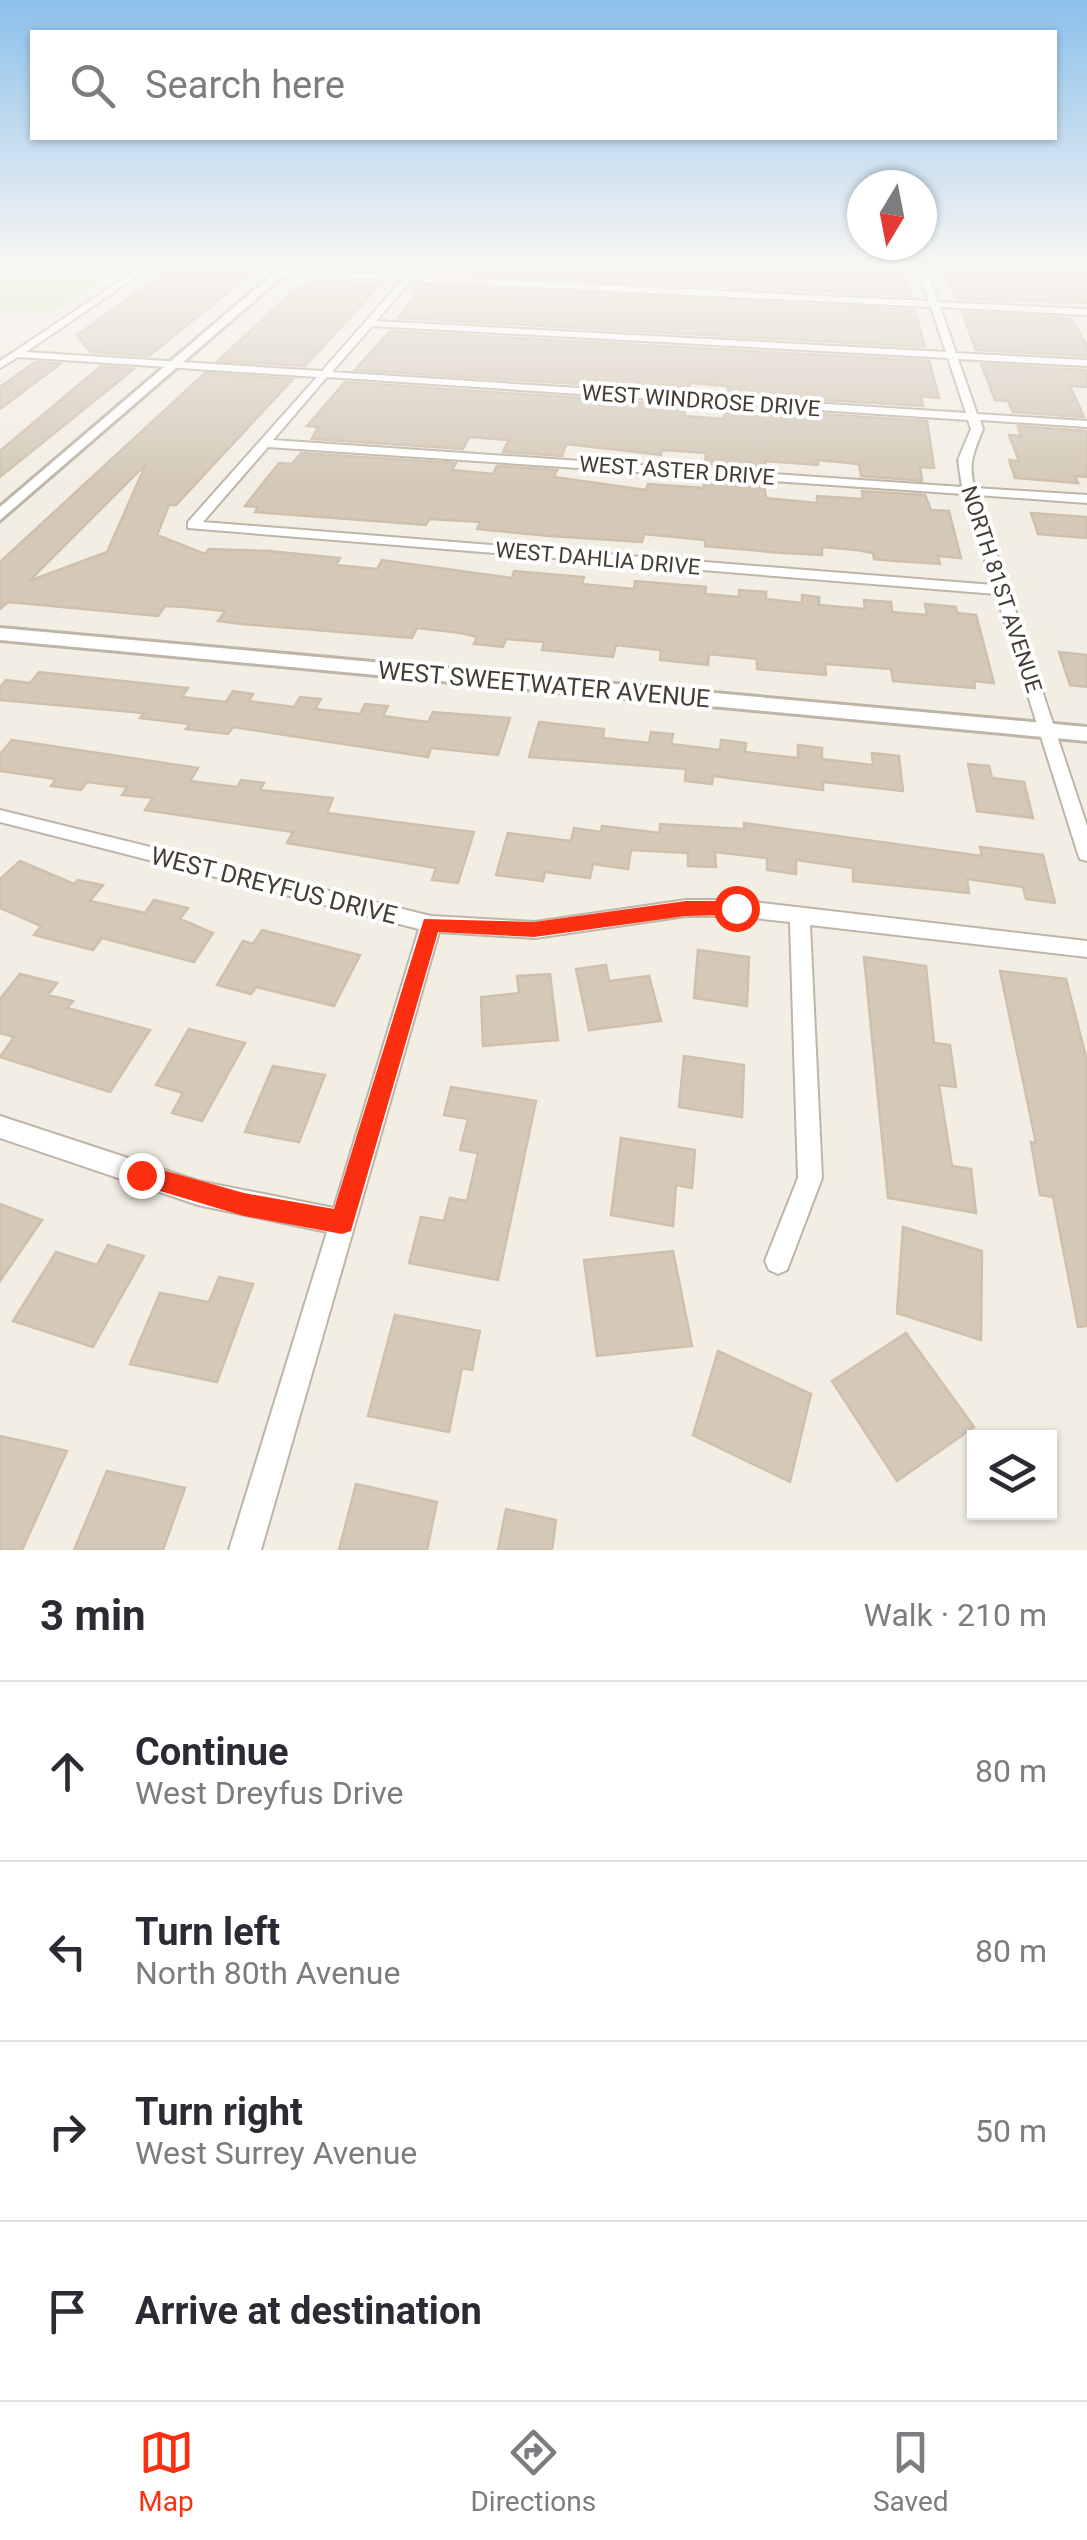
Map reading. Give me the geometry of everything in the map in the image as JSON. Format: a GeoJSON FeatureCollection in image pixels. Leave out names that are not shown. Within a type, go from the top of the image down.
{"type":"FeatureCollection","features":[{"type":"Feature","properties":{"kind":"street"},"geometry":{"type":"LineString","coordinates":[[0,365],[37,340]]}},
{"type":"Feature","properties":{"kind":"street"},"geometry":{"type":"LineString","coordinates":[[0,515],[203,340]]}},
{"type":"Feature","properties":{"kind":"street"},"geometry":{"type":"LineString","coordinates":[[266,442],[353,340]]}},
{"type":"Feature","properties":{"kind":"street"},"geometry":{"type":"LineString","coordinates":[[684,340],[1087,363]]}},
{"type":"Feature","properties":{"kind":"street"},"geometry":{"type":"LineString","coordinates":[[946,340],[974,417]]}},
{"type":"Feature","properties":{"kind":"street","name":"WEST WINDROSE DRIVE"},"geometry":{"type":"LineString","coordinates":[[17,354],[1087,424]]}},
{"type":"Feature","properties":{"kind":"street","name":"NORTH 81ST AVENUE"},"geometry":{"type":"LineString","coordinates":[[974,417],[977,429],[964,460],[970,490],[1087,854]]}},
{"type":"Feature","properties":{"kind":"street","name":"WEST ASTER DRIVE"},"geometry":{"type":"LineString","coordinates":[[266,442],[1087,499]]}},
{"type":"Feature","properties":{"kind":"street","name":"WEST DAHLIA DRIVE"},"geometry":{"type":"LineString","coordinates":[[266,442],[194,525],[1003,590]]}},
{"type":"Feature","properties":{"kind":"street","name":"WEST SWEETWATER AVENUE"},"geometry":{"type":"LineString","coordinates":[[0,634],[1087,734]]}},
{"type":"Feature","properties":{"kind":"street","name":"WEST DREYFUS DRIVE"},"geometry":{"type":"LineString","coordinates":[[0,816],[431,924],[534,930],[686,908],[800,914],[1087,949]]}},
{"type":"Feature","properties":{"kind":"street"},"geometry":{"type":"LineString","coordinates":[[778,1261],[810,1178],[800,914]]}},
{"type":"Feature","properties":{"kind":"street"},"geometry":{"type":"LineString","coordinates":[[245,1550],[431,924]]}},
{"type":"Feature","properties":{"kind":"street"},"geometry":{"type":"LineString","coordinates":[[0,1127],[198,1193],[342,1222]]}},
{"type":"Feature","properties":{"kind":"building"},"geometry":{"type":"Polygon","coordinates":[[[81,340],[168,340],[149,356],[90,352],[81,340]]]}},
{"type":"Feature","properties":{"kind":"building"},"geometry":{"type":"Polygon","coordinates":[[[240,340],[329,340],[305,366],[218,361],[240,340]]]}},
{"type":"Feature","properties":{"kind":"building"},"geometry":{"type":"Polygon","coordinates":[[[382,340],[558,340],[929,361],[939,398],[921,396],[923,406],[727,394],[728,386],[690,383],[689,391],[355,370],[382,340]]]}},
{"type":"Feature","properties":{"kind":"building"},"geometry":{"type":"Polygon","coordinates":[[[804,340],[923,340],[925,347],[804,340]]]}},
{"type":"Feature","properties":{"kind":"building"},"geometry":{"type":"Polygon","coordinates":[[[972,340],[1084,340],[1087,356],[976,350],[972,340]]]}},
{"type":"Feature","properties":{"kind":"building"},"geometry":{"type":"Polygon","coordinates":[[[35,362],[60,364],[0,409],[0,387],[35,362]]]}},
{"type":"Feature","properties":{"kind":"building"},"geometry":{"type":"Polygon","coordinates":[[[981,364],[1087,370],[1087,387],[1070,386],[1084,417],[1013,412],[1008,401],[995,400],[981,364]]]}},
{"type":"Feature","properties":{"kind":"building"},"geometry":{"type":"Polygon","coordinates":[[[101,366],[134,369],[0,477],[0,451],[101,366]]]}},
{"type":"Feature","properties":{"kind":"building"},"geometry":{"type":"Polygon","coordinates":[[[205,373],[293,379],[176,505],[169,505],[157,535],[205,554],[209,549],[269,551],[340,558],[336,565],[377,569],[382,560],[512,578],[514,571],[584,577],[582,584],[634,589],[635,581],[706,587],[705,594],[739,597],[739,590],[766,592],[766,599],[802,603],[802,595],[819,597],[819,605],[865,609],[864,600],[891,602],[892,612],[927,615],[925,604],[956,607],[957,613],[976,615],[994,683],[974,681],[975,688],[893,681],[891,669],[825,664],[826,675],[757,669],[757,659],[709,654],[708,665],[660,660],[661,650],[616,645],[613,657],[542,650],[544,642],[506,639],[503,647],[474,644],[477,637],[461,633],[417,628],[412,638],[242,624],[218,621],[225,611],[184,607],[165,606],[158,616],[8,602],[0,609],[0,562],[205,373]],[[146,464],[29,581],[107,552],[146,464]]]}},
{"type":"Feature","properties":{"kind":"building"},"geometry":{"type":"Polygon","coordinates":[[[345,382],[686,405],[684,416],[724,419],[726,408],[927,421],[934,468],[920,467],[922,481],[861,476],[859,464],[818,460],[818,465],[765,461],[765,470],[705,466],[706,453],[662,450],[661,455],[566,444],[562,456],[503,452],[509,440],[469,437],[463,449],[312,439],[318,427],[307,426],[345,382]]]}},
{"type":"Feature","properties":{"kind":"building"},"geometry":{"type":"Polygon","coordinates":[[[1018,426],[1087,431],[1087,477],[1075,476],[1078,483],[1015,478],[1009,460],[1019,461],[1009,435],[1021,436],[1018,426]]]}},
{"type":"Feature","properties":{"kind":"building"},"geometry":{"type":"Polygon","coordinates":[[[301,453],[456,463],[452,470],[493,474],[497,466],[557,470],[554,477],[646,490],[648,484],[704,488],[704,480],[764,484],[766,498],[817,503],[817,496],[863,499],[862,491],[925,495],[931,510],[949,511],[961,558],[938,556],[940,564],[895,561],[874,559],[873,553],[822,547],[822,555],[782,553],[705,546],[705,540],[644,534],[642,542],[550,536],[477,529],[480,522],[429,519],[426,525],[255,512],[258,507],[245,506],[279,463],[292,464],[301,453]]]}},
{"type":"Feature","properties":{"kind":"building"},"geometry":{"type":"Polygon","coordinates":[[[1031,513],[1087,517],[1087,538],[1038,534],[1031,513]]]}},
{"type":"Feature","properties":{"kind":"building"},"geometry":{"type":"Polygon","coordinates":[[[1059,652],[1087,655],[1087,687],[1070,685],[1059,652]]]}},
{"type":"Feature","properties":{"kind":"building"},"geometry":{"type":"Polygon","coordinates":[[[39,672],[188,688],[182,697],[226,702],[233,691],[253,694],[249,701],[294,707],[300,697],[321,699],[315,709],[360,714],[365,704],[388,706],[383,716],[428,722],[433,712],[510,718],[498,755],[431,748],[428,757],[233,727],[228,734],[186,729],[190,724],[140,718],[144,713],[0,700],[0,687],[6,680],[30,683],[39,672]]]}},
{"type":"Feature","properties":{"kind":"building"},"geometry":{"type":"Polygon","coordinates":[[[539,722],[604,729],[603,738],[649,743],[651,732],[673,734],[671,744],[720,750],[721,740],[746,743],[745,752],[798,758],[798,745],[822,748],[822,759],[873,765],[872,753],[899,756],[903,791],[823,782],[823,790],[713,776],[712,784],[685,781],[686,769],[529,757],[539,722]]]}},
{"type":"Feature","properties":{"kind":"building"},"geometry":{"type":"Polygon","coordinates":[[[12,740],[198,768],[190,781],[237,787],[241,780],[264,783],[260,790],[333,798],[327,813],[474,832],[458,883],[432,880],[436,868],[287,843],[293,832],[145,810],[153,798],[122,795],[127,787],[87,782],[81,790],[51,786],[56,779],[0,771],[0,754],[12,740]]]}},
{"type":"Feature","properties":{"kind":"building"},"geometry":{"type":"Polygon","coordinates":[[[968,764],[989,766],[992,778],[1024,782],[1033,818],[977,811],[968,764]]]}},
{"type":"Feature","properties":{"kind":"building"},"geometry":{"type":"Polygon","coordinates":[[[744,823],[982,856],[980,847],[1043,855],[1055,903],[1026,899],[1023,887],[967,879],[969,893],[853,881],[853,868],[796,860],[796,874],[767,870],[767,858],[715,852],[716,867],[688,866],[688,853],[631,850],[628,869],[593,864],[590,878],[545,872],[543,881],[496,875],[508,833],[571,841],[574,828],[601,832],[602,826],[660,833],[660,824],[744,829],[744,823]]]}},
{"type":"Feature","properties":{"kind":"building"},"geometry":{"type":"Polygon","coordinates":[[[20,861],[74,884],[78,880],[103,885],[90,901],[145,913],[154,900],[188,908],[180,919],[213,933],[194,962],[102,938],[93,950],[34,935],[41,926],[0,908],[0,879],[20,861]]]}},
{"type":"Feature","properties":{"kind":"building"},"geometry":{"type":"Polygon","coordinates":[[[262,930],[360,955],[334,1006],[256,987],[251,994],[217,985],[243,941],[253,944],[262,930]]]}},
{"type":"Feature","properties":{"kind":"building"},"geometry":{"type":"Polygon","coordinates":[[[698,950],[749,957],[747,1006],[694,998],[698,950]]]}},
{"type":"Feature","properties":{"kind":"building"},"geometry":{"type":"Polygon","coordinates":[[[864,957],[926,966],[934,1043],[950,1045],[956,1087],[939,1085],[952,1166],[971,1169],[976,1213],[888,1198],[864,957]]]}},
{"type":"Feature","properties":{"kind":"building"},"geometry":{"type":"Polygon","coordinates":[[[606,965],[609,981],[649,976],[661,1021],[589,1030],[576,969],[606,965]]]}},
{"type":"Feature","properties":{"kind":"building"},"geometry":{"type":"Polygon","coordinates":[[[1000,971],[1066,979],[1087,1061],[1087,1326],[1078,1327],[1053,1197],[1040,1195],[1031,1142],[1036,1143],[1000,971]]]}},
{"type":"Feature","properties":{"kind":"building"},"geometry":{"type":"Polygon","coordinates":[[[20,974],[57,983],[48,995],[73,1001],[67,1008],[150,1030],[110,1092],[0,1057],[14,1037],[0,1033],[0,999],[20,974]]]}},
{"type":"Feature","properties":{"kind":"building"},"geometry":{"type":"Polygon","coordinates":[[[550,974],[558,1040],[483,1046],[481,997],[519,993],[517,976],[550,974]]]}},
{"type":"Feature","properties":{"kind":"building"},"geometry":{"type":"Polygon","coordinates":[[[189,1029],[245,1043],[202,1121],[172,1113],[183,1093],[156,1085],[189,1029]]]}},
{"type":"Feature","properties":{"kind":"building"},"geometry":{"type":"Polygon","coordinates":[[[684,1056],[744,1065],[742,1117],[679,1107],[684,1056]]]}},
{"type":"Feature","properties":{"kind":"building"},"geometry":{"type":"Polygon","coordinates":[[[273,1066],[325,1075],[299,1142],[245,1132],[273,1066]]]}},
{"type":"Feature","properties":{"kind":"building"},"geometry":{"type":"Polygon","coordinates":[[[451,1087],[536,1101],[498,1280],[409,1263],[421,1217],[444,1221],[450,1198],[467,1201],[478,1153],[460,1150],[468,1119],[444,1115],[451,1087]]]}},
{"type":"Feature","properties":{"kind":"building"},"geometry":{"type":"Polygon","coordinates":[[[621,1138],[695,1150],[692,1188],[676,1185],[673,1226],[611,1215],[621,1138]]]}},
{"type":"Feature","properties":{"kind":"building"},"geometry":{"type":"Polygon","coordinates":[[[0,1204],[42,1220],[0,1281],[0,1204]]]}},
{"type":"Feature","properties":{"kind":"building"},"geometry":{"type":"Polygon","coordinates":[[[903,1227],[982,1251],[981,1340],[897,1313],[903,1227]]]}},
{"type":"Feature","properties":{"kind":"building"},"geometry":{"type":"Polygon","coordinates":[[[108,1245],[144,1256],[93,1347],[13,1321],[56,1252],[97,1265],[108,1245]]]}},
{"type":"Feature","properties":{"kind":"building"},"geometry":{"type":"Polygon","coordinates":[[[673,1251],[692,1346],[597,1356],[584,1260],[673,1251]]]}},
{"type":"Feature","properties":{"kind":"building"},"geometry":{"type":"Polygon","coordinates":[[[219,1277],[253,1284],[217,1382],[130,1364],[160,1293],[209,1302],[219,1277]]]}},
{"type":"Feature","properties":{"kind":"building"},"geometry":{"type":"Polygon","coordinates":[[[395,1315],[480,1331],[472,1370],[462,1368],[449,1432],[368,1416],[395,1315]]]}},
{"type":"Feature","properties":{"kind":"building"},"geometry":{"type":"Polygon","coordinates":[[[906,1333],[974,1427],[897,1481],[832,1381],[906,1333]]]}},
{"type":"Feature","properties":{"kind":"building"},"geometry":{"type":"Polygon","coordinates":[[[718,1351],[811,1394],[790,1482],[693,1435],[718,1351]]]}},
{"type":"Feature","properties":{"kind":"building"},"geometry":{"type":"Polygon","coordinates":[[[0,1436],[67,1451],[22,1550],[0,1550],[0,1436]]]}},
{"type":"Feature","properties":{"kind":"building"},"geometry":{"type":"Polygon","coordinates":[[[107,1471],[185,1488],[163,1550],[74,1550],[107,1471]]]}},
{"type":"Feature","properties":{"kind":"building"},"geometry":{"type":"Polygon","coordinates":[[[356,1484],[437,1502],[427,1550],[339,1550],[356,1484]]]}},
{"type":"Feature","properties":{"kind":"building"},"geometry":{"type":"Polygon","coordinates":[[[506,1509],[556,1520],[552,1550],[498,1550],[506,1509]]]}},
{"type":"Feature","properties":{"kind":"route"},"geometry":{"type":"LineString","coordinates":[[141,1175],[244,1205],[342,1222],[431,924],[480,930],[534,930],[686,908],[736,908]]}}]}
